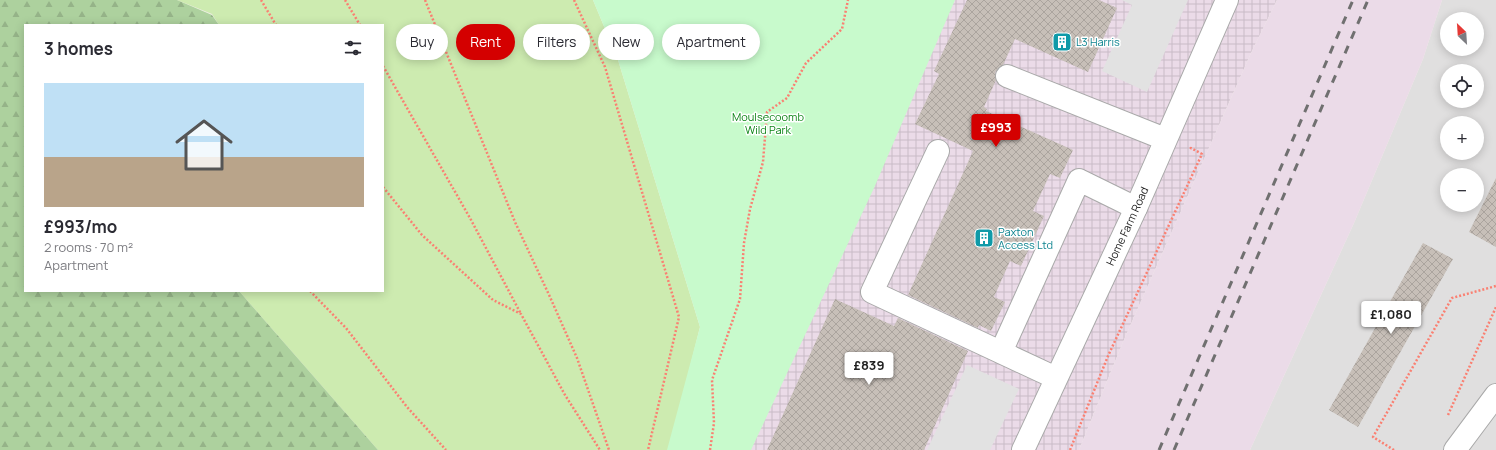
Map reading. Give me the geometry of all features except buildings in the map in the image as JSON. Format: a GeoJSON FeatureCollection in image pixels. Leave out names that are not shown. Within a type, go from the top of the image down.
{"type":"FeatureCollection","features":[{"type":"Feature","properties":{"kind":"street","name":"Home Farm Road"},"geometry":{"type":"LineString","coordinates":[[1023,450],[1136,208],[1227,0]]}},
{"type":"Feature","properties":{"kind":"street"},"geometry":{"type":"LineString","coordinates":[[1007,76],[1165,139]]}},
{"type":"Feature","properties":{"kind":"street"},"geometry":{"type":"LineString","coordinates":[[938,151],[872,292],[1056,378]]}},
{"type":"Feature","properties":{"kind":"street"},"geometry":{"type":"LineString","coordinates":[[1001,352],[1079,180],[1136,208]]}},
{"type":"Feature","properties":{"kind":"street"},"geometry":{"type":"LineString","coordinates":[[1455,450],[1496,395]]}},
{"type":"Feature","properties":{"kind":"path"},"geometry":{"type":"LineString","coordinates":[[261,0],[275,24]]}},
{"type":"Feature","properties":{"kind":"path"},"geometry":{"type":"LineString","coordinates":[[345,0],[359,24]]}},
{"type":"Feature","properties":{"kind":"path"},"geometry":{"type":"LineString","coordinates":[[425,0],[515,222],[577,358],[609,450]]}},
{"type":"Feature","properties":{"kind":"path"},"geometry":{"type":"LineString","coordinates":[[574,0],[606,67],[679,317],[648,450]]}},
{"type":"Feature","properties":{"kind":"path"},"geometry":{"type":"LineString","coordinates":[[710,450],[714,423],[712,380],[740,299],[744,243],[750,209],[763,162],[767,112],[787,98],[806,63],[842,29],[848,0]]}},
{"type":"Feature","properties":{"kind":"path"},"geometry":{"type":"LineString","coordinates":[[384,68],[470,218],[565,395],[600,450]]}},
{"type":"Feature","properties":{"kind":"path"},"geometry":{"type":"LineString","coordinates":[[1070,450],[1108,356],[1202,154],[1191,148],[1187,154]]}},
{"type":"Feature","properties":{"kind":"path"},"geometry":{"type":"LineString","coordinates":[[384,188],[422,235],[493,300],[521,314]]}},
{"type":"Feature","properties":{"kind":"path"},"geometry":{"type":"LineString","coordinates":[[1394,450],[1373,437],[1452,298],[1496,286]]}},
{"type":"Feature","properties":{"kind":"path"},"geometry":{"type":"LineString","coordinates":[[311,292],[346,328],[407,407],[446,450]]}},
{"type":"Feature","properties":{"kind":"path"},"geometry":{"type":"LineString","coordinates":[[1445,422],[1496,307]]}},
{"type":"Feature","properties":{"kind":"shaded area"},"geometry":{"type":"Polygon","coordinates":[[[947,0],[1277,0],[1251,53],[1123,342],[1079,450],[747,450],[947,0]]]}},
{"type":"Feature","properties":{"kind":"shaded area"},"geometry":{"type":"Polygon","coordinates":[[[1122,0],[1188,0],[1147,92],[1102,71],[1132,5],[1122,0]]]}},
{"type":"Feature","properties":{"kind":"shaded area"},"geometry":{"type":"Polygon","coordinates":[[[1277,0],[1442,0],[1423,59],[1354,223],[1250,450],[1079,450],[1123,342],[1251,53],[1277,0]]]}},
{"type":"Feature","properties":{"kind":"shaded area"},"geometry":{"type":"Polygon","coordinates":[[[1442,0],[1496,0],[1496,450],[1250,450],[1354,223],[1423,59],[1442,0]]]}},
{"type":"Feature","properties":{"kind":"shaded area"},"geometry":{"type":"Polygon","coordinates":[[[967,365],[1019,389],[990,450],[927,450],[967,365]]]}},
{"type":"Feature","properties":{"kind":"green space"},"geometry":{"type":"Polygon","coordinates":[[[0,0],[177,0],[212,15],[218,24],[24,24],[24,292],[240,292],[378,450],[0,450],[0,0]]]}},
{"type":"Feature","properties":{"kind":"green space"},"geometry":{"type":"Polygon","coordinates":[[[177,0],[593,0],[603,24],[598,24],[598,60],[618,60],[700,327],[669,450],[378,450],[240,292],[384,292],[384,24],[218,24],[212,14],[177,0]]]}},
{"type":"Feature","properties":{"kind":"green space","name":"Moulsecoomb Wild Park"},"geometry":{"type":"Polygon","coordinates":[[[593,0],[955,0],[874,188],[751,450],[667,450],[700,327],[618,60],[654,60],[654,24],[603,24],[593,0]]]}},
{"type":"Feature","properties":{"kind":"railway"},"geometry":{"type":"LineString","coordinates":[[1159,450],[1353,0]]}},
{"type":"Feature","properties":{"kind":"railway"},"geometry":{"type":"LineString","coordinates":[[1174,450],[1368,0]]}},
{"type":"Feature","properties":{"kind":"place","name":"L3 Harris"},"geometry":{"type":"Point","coordinates":[1062,42]}},
{"type":"Feature","properties":{"kind":"place","name":"Paxton Access Ltd"},"geometry":{"type":"Point","coordinates":[984,238]}}]}
